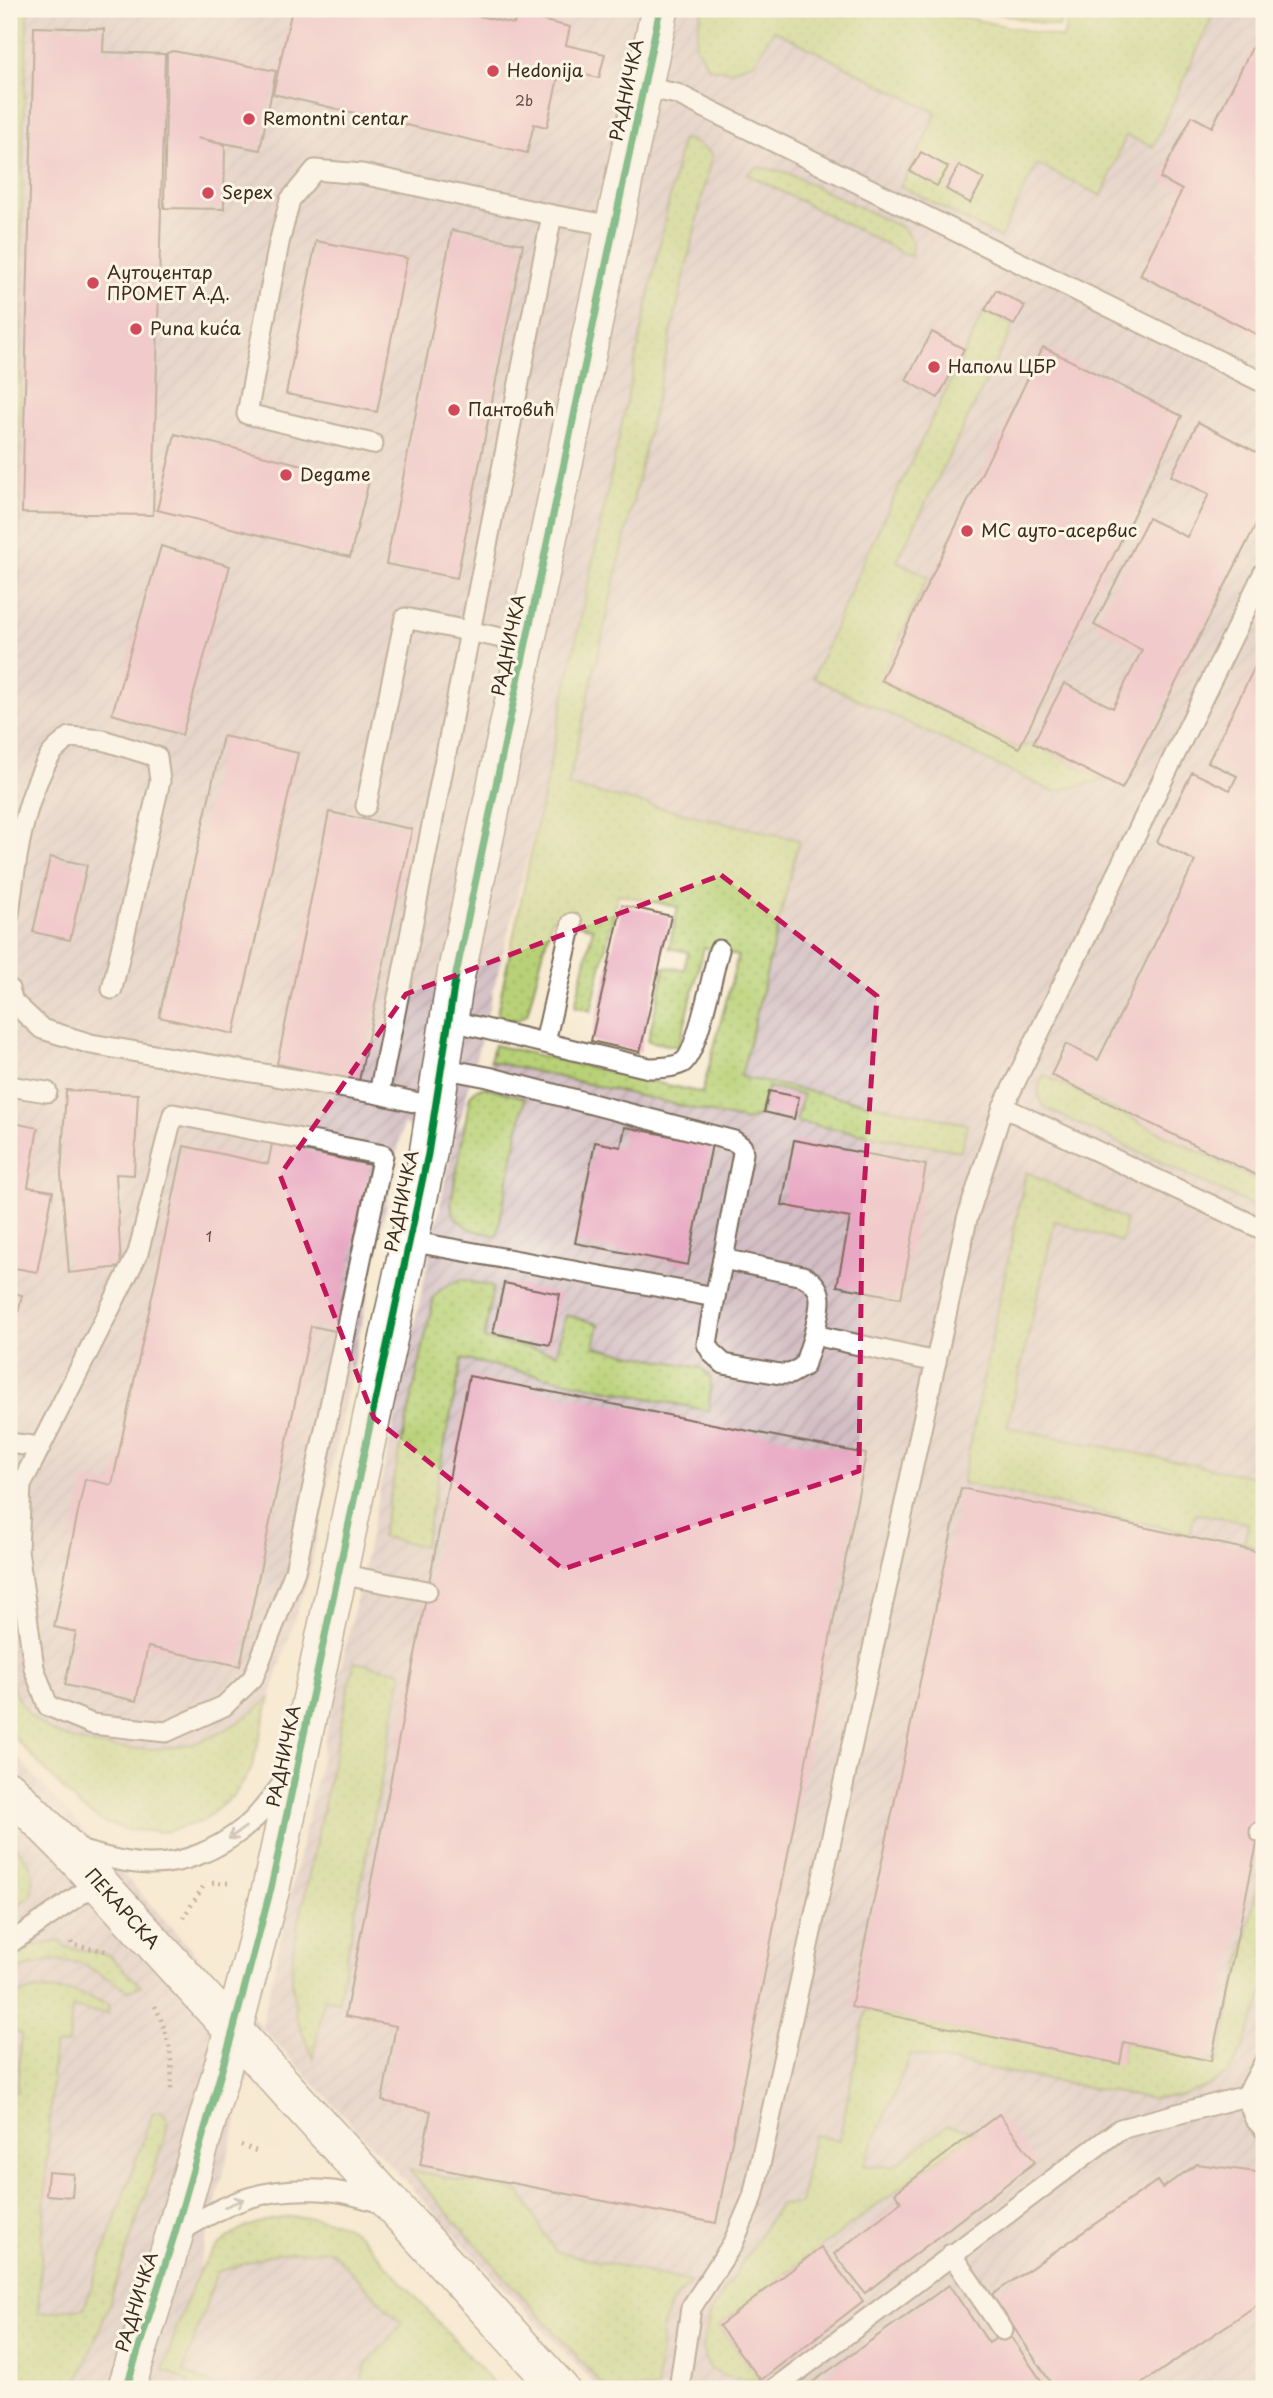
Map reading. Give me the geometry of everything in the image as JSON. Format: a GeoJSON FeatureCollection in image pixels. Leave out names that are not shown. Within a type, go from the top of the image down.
{"type":"FeatureCollection","features":[{"type":"Feature","properties":{"kind":"street","name":"РАДНИЧКА"},"geometry":{"type":"LineString","coordinates":[[126,2389],[174,2236],[271,1888],[410,1241],[436,1107],[448,1020],[660,9]]}},
{"type":"Feature","properties":{"kind":"street","name":"ПЕКАРСКА"},"geometry":{"type":"LineString","coordinates":[[9,1790],[65,1846],[233,2031]]}},
{"type":"Feature","properties":{"kind":"street"},"geometry":{"type":"LineString","coordinates":[[233,2031],[560,2389]]}},
{"type":"Feature","properties":{"kind":"lane"},"geometry":{"type":"LineString","coordinates":[[644,87],[677,94],[1264,383]]}},
{"type":"Feature","properties":{"kind":"lane"},"geometry":{"type":"LineString","coordinates":[[373,444],[247,414],[279,243],[290,200],[314,170],[362,174],[614,226]]}},
{"type":"Feature","properties":{"kind":"lane"},"geometry":{"type":"LineString","coordinates":[[379,1094],[552,215]]}},
{"type":"Feature","properties":{"kind":"lane"},"geometry":{"type":"LineString","coordinates":[[679,2389],[691,2308],[733,2243],[753,2197],[967,1219],[1003,1107],[1264,572]]}},
{"type":"Feature","properties":{"kind":"lane"},"geometry":{"type":"LineString","coordinates":[[366,806],[405,618],[526,643]]}},
{"type":"Feature","properties":{"kind":"lane"},"geometry":{"type":"LineString","coordinates":[[9,915],[16,858],[34,792],[51,754],[70,737],[103,740],[157,757],[160,780],[112,989]]}},
{"type":"Feature","properties":{"kind":"lane"},"geometry":{"type":"LineString","coordinates":[[545,1042],[572,923]]}},
{"type":"Feature","properties":{"kind":"lane"},"geometry":{"type":"LineString","coordinates":[[448,1020],[649,1068],[672,1067],[685,1062],[694,1047],[719,950]]}},
{"type":"Feature","properties":{"kind":"lane"},"geometry":{"type":"LineString","coordinates":[[9,989],[13,1002],[43,1029],[91,1044],[379,1094],[436,1107]]}},
{"type":"Feature","properties":{"kind":"lane"},"geometry":{"type":"LineString","coordinates":[[441,1068],[488,1077],[734,1141],[742,1147],[707,1344],[724,1364],[790,1374],[804,1366],[814,1335],[821,1295],[814,1282],[803,1276],[723,1259]]}},
{"type":"Feature","properties":{"kind":"lane"},"geometry":{"type":"LineString","coordinates":[[9,1086],[47,1092]]}},
{"type":"Feature","properties":{"kind":"lane"},"geometry":{"type":"LineString","coordinates":[[1003,1107],[1264,1230]]}},
{"type":"Feature","properties":{"kind":"lane"},"geometry":{"type":"LineString","coordinates":[[173,1114],[383,1155],[295,1571],[253,1678],[223,1706],[166,1732],[92,1724],[48,1706],[34,1668],[13,1551],[21,1485],[40,1447],[138,1253],[173,1114]]}},
{"type":"Feature","properties":{"kind":"lane"},"geometry":{"type":"LineString","coordinates":[[410,1241],[715,1297]]}},
{"type":"Feature","properties":{"kind":"lane"},"geometry":{"type":"LineString","coordinates":[[814,1335],[936,1362]]}},
{"type":"Feature","properties":{"kind":"lane"},"geometry":{"type":"LineString","coordinates":[[9,1443],[40,1447]]}},
{"type":"Feature","properties":{"kind":"lane"},"geometry":{"type":"LineString","coordinates":[[339,1574],[427,1591]]}},
{"type":"Feature","properties":{"kind":"lane"},"geometry":{"type":"LineString","coordinates":[[65,1846],[120,1861],[150,1864],[184,1861],[221,1844],[245,1828],[298,1764]]}},
{"type":"Feature","properties":{"kind":"lane"},"geometry":{"type":"LineString","coordinates":[[9,1944],[98,1882]]}},
{"type":"Feature","properties":{"kind":"lane"},"geometry":{"type":"LineString","coordinates":[[9,1926],[39,1923]]}},
{"type":"Feature","properties":{"kind":"lane"},"geometry":{"type":"LineString","coordinates":[[775,2389],[1120,2129],[1246,2096],[1264,2063]]}},
{"type":"Feature","properties":{"kind":"lane"},"geometry":{"type":"LineString","coordinates":[[1246,2096],[1255,2119],[1264,2129]]}},
{"type":"Feature","properties":{"kind":"lane"},"geometry":{"type":"LineString","coordinates":[[174,2236],[210,2213],[252,2196],[289,2190],[334,2191],[393,2206]]}},
{"type":"Feature","properties":{"kind":"lane"},"geometry":{"type":"LineString","coordinates":[[951,2254],[1003,2330]]}},
{"type":"Feature","properties":{"kind":"path"},"geometry":{"type":"LineString","coordinates":[[180,1924],[205,1883],[240,1883]]}},
{"type":"Feature","properties":{"kind":"path"},"geometry":{"type":"LineString","coordinates":[[71,1942],[72,1945],[110,1952]]}},
{"type":"Feature","properties":{"kind":"path"},"geometry":{"type":"LineString","coordinates":[[154,2003],[169,2039],[172,2059],[171,2092]]}},
{"type":"Feature","properties":{"kind":"highlighted area"},"geometry":{"type":"Polygon","coordinates":[[[721,875],[877,996],[862,1219],[859,1471],[563,1569],[374,1418],[280,1175],[406,994],[721,875]]]}},
{"type":"Feature","properties":{"kind":"shaded area"},"geometry":{"type":"Polygon","coordinates":[[[28,9],[732,9],[1037,163],[1126,134],[1153,147],[1216,9],[1264,9],[1264,2389],[599,2389],[261,2027],[199,2268],[360,2235],[498,2389],[9,2389],[9,1748],[261,2026],[361,1578],[455,1135],[403,1125],[309,1574],[270,1698],[251,1770],[235,1794],[203,1821],[166,1832],[128,1830],[105,1823],[81,1808],[9,1732],[9,750],[17,714],[23,139],[28,9]],[[547,781],[457,1132],[485,1087],[490,1061],[730,1117],[799,840],[547,781]]]}},
{"type":"Feature","properties":{"kind":"green space"},"geometry":{"type":"Polygon","coordinates":[[[9,9],[28,9],[23,139],[17,714],[9,769],[9,9]]]}},
{"type":"Feature","properties":{"kind":"green space"},"geometry":{"type":"Polygon","coordinates":[[[702,9],[924,9],[1063,38],[1070,9],[1216,9],[1153,147],[1126,135],[1102,196],[1037,164],[1000,238],[901,186],[937,113],[774,30],[755,62],[730,71],[709,68],[695,45],[702,9]]]}},
{"type":"Feature","properties":{"kind":"green space"},"geometry":{"type":"Polygon","coordinates":[[[977,9],[1063,9],[1059,27],[977,9]]]}},
{"type":"Feature","properties":{"kind":"green space"},"geometry":{"type":"Polygon","coordinates":[[[682,139],[690,140],[712,154],[568,786],[799,840],[741,1077],[967,1124],[961,1151],[796,1122],[803,1095],[768,1087],[759,1116],[746,1121],[490,1061],[494,1045],[702,1093],[738,956],[704,947],[679,1047],[648,1041],[665,967],[684,970],[688,952],[669,948],[678,907],[618,894],[591,1011],[575,1006],[593,928],[552,918],[527,1014],[516,1021],[497,1014],[682,139]]]}},
{"type":"Feature","properties":{"kind":"green space"},"geometry":{"type":"Polygon","coordinates":[[[757,167],[785,172],[903,228],[912,241],[911,257],[747,174],[757,167]]]}},
{"type":"Feature","properties":{"kind":"green space"},"geometry":{"type":"Polygon","coordinates":[[[985,310],[1014,325],[897,561],[928,577],[881,680],[1019,748],[1033,743],[1105,780],[1054,792],[813,678],[867,553],[985,310]]]}},
{"type":"Feature","properties":{"kind":"green space"},"geometry":{"type":"Polygon","coordinates":[[[1044,1075],[1264,1184],[1264,1211],[1047,1109],[1038,1093],[1044,1075]]]}},
{"type":"Feature","properties":{"kind":"green space"},"geometry":{"type":"Polygon","coordinates":[[[485,1087],[525,1098],[497,1236],[469,1229],[453,1215],[451,1203],[470,1096],[477,1089],[485,1087]]]}},
{"type":"Feature","properties":{"kind":"green space"},"geometry":{"type":"Polygon","coordinates":[[[1026,1172],[1126,1220],[1121,1242],[1055,1221],[1007,1427],[1264,1479],[1264,1548],[1244,1544],[1248,1523],[1195,1513],[1190,1533],[962,1483],[1026,1172]]]}},
{"type":"Feature","properties":{"kind":"green space"},"geometry":{"type":"Polygon","coordinates":[[[461,1279],[493,1287],[484,1339],[557,1353],[566,1315],[599,1324],[594,1347],[701,1368],[711,1378],[709,1411],[462,1359],[424,1546],[381,1537],[434,1297],[441,1289],[461,1279]]]}},
{"type":"Feature","properties":{"kind":"green space"},"geometry":{"type":"Polygon","coordinates":[[[354,1662],[402,1672],[338,2001],[324,1998],[313,2058],[296,2016],[292,1980],[293,1950],[354,1662]]]}},
{"type":"Feature","properties":{"kind":"green space"},"geometry":{"type":"Polygon","coordinates":[[[9,1678],[20,1702],[38,1722],[73,1739],[116,1748],[160,1748],[198,1742],[227,1729],[270,1698],[251,1770],[235,1794],[203,1821],[166,1832],[128,1830],[105,1823],[81,1808],[9,1732],[9,1678]]]}},
{"type":"Feature","properties":{"kind":"green space"},"geometry":{"type":"Polygon","coordinates":[[[9,1839],[29,1864],[33,1886],[31,1896],[9,1908],[9,1839]]]}},
{"type":"Feature","properties":{"kind":"green space"},"geometry":{"type":"Polygon","coordinates":[[[1264,1855],[1264,1993],[1243,2048],[1230,2072],[1208,2086],[1181,2096],[1151,2099],[911,2054],[864,2165],[893,2167],[947,2125],[976,2132],[719,2326],[761,2380],[727,2377],[715,2372],[708,2365],[704,2356],[704,2343],[712,2310],[779,2205],[800,2204],[813,2135],[839,2140],[866,2010],[1120,2063],[1124,2042],[1219,2062],[1264,1855]]]}},
{"type":"Feature","properties":{"kind":"green space"},"geometry":{"type":"Polygon","coordinates":[[[61,1941],[65,1947],[109,1955],[141,1986],[129,1991],[81,1963],[51,1960],[9,1972],[9,1960],[30,1947],[61,1941]]]}},
{"type":"Feature","properties":{"kind":"green space"},"geometry":{"type":"Polygon","coordinates":[[[35,1989],[75,1992],[108,2004],[108,2014],[72,2008],[69,2043],[54,2046],[38,2313],[84,2308],[153,2112],[161,2111],[167,2121],[167,2130],[106,2313],[75,2389],[9,2389],[9,2092],[17,2092],[21,2034],[9,2027],[9,1998],[35,1989]]]}},
{"type":"Feature","properties":{"kind":"green space"},"geometry":{"type":"Polygon","coordinates":[[[409,2170],[520,2192],[555,2251],[690,2282],[670,2305],[662,2330],[657,2389],[606,2389],[409,2170]]]}},
{"type":"Feature","properties":{"kind":"green space"},"geometry":{"type":"Polygon","coordinates":[[[292,2217],[328,2220],[360,2235],[498,2389],[361,2389],[366,2365],[402,2324],[330,2250],[278,2253],[217,2272],[183,2372],[219,2389],[187,2389],[190,2382],[163,2370],[190,2290],[216,2248],[235,2233],[260,2222],[292,2217]]]}},
{"type":"Feature","properties":{"kind":"building"},"geometry":{"type":"Polygon","coordinates":[[[180,9],[205,9],[203,15],[180,9]]]}},
{"type":"Feature","properties":{"kind":"building"},"geometry":{"type":"Polygon","coordinates":[[[292,9],[448,9],[514,24],[516,14],[570,27],[566,45],[605,54],[599,78],[560,69],[547,127],[534,124],[527,153],[273,94],[292,9]]]}},
{"type":"Feature","properties":{"kind":"building"},"geometry":{"type":"Polygon","coordinates":[[[1264,24],[1264,338],[1140,275],[1182,190],[1160,178],[1192,116],[1212,127],[1264,24]]]}},
{"type":"Feature","properties":{"kind":"building","name":"Аутоцентар ПРОМЕТ А.Д."},"geometry":{"type":"Polygon","coordinates":[[[34,27],[104,29],[103,52],[165,54],[153,515],[22,513],[34,27]]]}},
{"type":"Feature","properties":{"kind":"building"},"geometry":{"type":"Polygon","coordinates":[[[173,51],[276,71],[260,150],[197,138],[225,145],[224,209],[164,208],[167,53],[173,51]]]}},
{"type":"Feature","properties":{"kind":"building"},"geometry":{"type":"Polygon","coordinates":[[[921,152],[948,167],[937,186],[910,171],[921,152]]]}},
{"type":"Feature","properties":{"kind":"building"},"geometry":{"type":"Polygon","coordinates":[[[959,165],[984,179],[970,203],[946,189],[959,165]]]}},
{"type":"Feature","properties":{"kind":"building","name":"Пантовић"},"geometry":{"type":"Polygon","coordinates":[[[452,230],[523,244],[457,578],[386,564],[452,230]]]}},
{"type":"Feature","properties":{"kind":"building"},"geometry":{"type":"Polygon","coordinates":[[[316,241],[407,258],[377,412],[286,394],[316,241]]]}},
{"type":"Feature","properties":{"kind":"building"},"geometry":{"type":"Polygon","coordinates":[[[996,290],[1025,306],[1014,325],[985,310],[996,290]]]}},
{"type":"Feature","properties":{"kind":"building"},"geometry":{"type":"Polygon","coordinates":[[[932,332],[964,349],[938,398],[906,380],[932,332]]]}},
{"type":"Feature","properties":{"kind":"building"},"geometry":{"type":"Polygon","coordinates":[[[1043,347],[1182,416],[1019,748],[881,680],[1043,347]]]}},
{"type":"Feature","properties":{"kind":"building"},"geometry":{"type":"Polygon","coordinates":[[[1198,422],[1264,456],[1264,509],[1122,789],[1033,743],[1064,683],[1113,708],[1142,650],[1094,625],[1148,518],[1187,537],[1209,494],[1171,476],[1198,422]]]}},
{"type":"Feature","properties":{"kind":"building"},"geometry":{"type":"Polygon","coordinates":[[[175,434],[369,481],[350,557],[157,510],[175,434]]]}},
{"type":"Feature","properties":{"kind":"building"},"geometry":{"type":"Polygon","coordinates":[[[161,546],[230,566],[182,735],[112,714],[161,546]]]}},
{"type":"Feature","properties":{"kind":"building"},"geometry":{"type":"Polygon","coordinates":[[[1264,648],[1264,1179],[1051,1075],[1066,1044],[1098,1060],[1195,861],[1157,842],[1192,772],[1230,790],[1237,776],[1208,762],[1264,648]]]}},
{"type":"Feature","properties":{"kind":"building"},"geometry":{"type":"Polygon","coordinates":[[[223,736],[298,753],[234,1034],[159,1017],[223,736]]]}},
{"type":"Feature","properties":{"kind":"building"},"geometry":{"type":"Polygon","coordinates":[[[329,812],[412,829],[359,1081],[277,1064],[329,812]]]}},
{"type":"Feature","properties":{"kind":"building"},"geometry":{"type":"Polygon","coordinates":[[[50,857],[87,865],[70,940],[33,932],[50,857]]]}},
{"type":"Feature","properties":{"kind":"building"},"geometry":{"type":"Polygon","coordinates":[[[622,905],[671,916],[640,1052],[591,1041],[622,905]]]}},
{"type":"Feature","properties":{"kind":"building"},"geometry":{"type":"Polygon","coordinates":[[[66,1090],[138,1094],[134,1175],[116,1174],[121,1267],[69,1273],[61,1174],[66,1090]]]}},
{"type":"Feature","properties":{"kind":"building"},"geometry":{"type":"Polygon","coordinates":[[[769,1091],[799,1097],[794,1119],[764,1112],[769,1091]]]}},
{"type":"Feature","properties":{"kind":"building"},"geometry":{"type":"Polygon","coordinates":[[[9,1122],[38,1128],[28,1187],[53,1191],[37,1272],[9,1267],[9,1122]]]}},
{"type":"Feature","properties":{"kind":"building"},"geometry":{"type":"Polygon","coordinates":[[[625,1127],[712,1144],[688,1265],[575,1243],[595,1142],[621,1147],[625,1127]]]}},
{"type":"Feature","properties":{"kind":"building"},"geometry":{"type":"Polygon","coordinates":[[[794,1140],[926,1165],[901,1298],[837,1286],[850,1218],[782,1205],[794,1140]]]}},
{"type":"Feature","properties":{"kind":"building"},"geometry":{"type":"Polygon","coordinates":[[[272,1144],[370,1165],[335,1331],[311,1326],[240,1666],[148,1647],[136,1701],[65,1685],[76,1632],[54,1627],[85,1479],[112,1485],[184,1146],[268,1164],[272,1144]]]}},
{"type":"Feature","properties":{"kind":"building"},"geometry":{"type":"Polygon","coordinates":[[[504,1283],[560,1294],[550,1345],[493,1333],[504,1283]]]}},
{"type":"Feature","properties":{"kind":"building"},"geometry":{"type":"Polygon","coordinates":[[[9,1292],[22,1295],[11,1345],[9,1345],[9,1292]]]}},
{"type":"Feature","properties":{"kind":"building"},"geometry":{"type":"Polygon","coordinates":[[[469,1376],[866,1454],[716,2223],[420,2165],[431,2111],[382,2101],[396,2026],[345,2016],[469,1376]]]}},
{"type":"Feature","properties":{"kind":"building"},"geometry":{"type":"Polygon","coordinates":[[[961,1488],[1264,1553],[1264,1811],[1211,2061],[1124,2042],[1120,2064],[851,2007],[961,1488]]]}},
{"type":"Feature","properties":{"kind":"building"},"geometry":{"type":"Polygon","coordinates":[[[999,2114],[1035,2162],[865,2293],[834,2254],[901,2202],[895,2193],[999,2114]]]}},
{"type":"Feature","properties":{"kind":"building"},"geometry":{"type":"Polygon","coordinates":[[[1197,2164],[1264,2173],[1264,2300],[1134,2389],[1055,2389],[992,2295],[1157,2181],[1162,2188],[1197,2164]]]}},
{"type":"Feature","properties":{"kind":"building"},"geometry":{"type":"Polygon","coordinates":[[[48,2172],[74,2174],[72,2197],[46,2195],[48,2172]]]}},
{"type":"Feature","properties":{"kind":"building"},"geometry":{"type":"Polygon","coordinates":[[[821,2247],[863,2301],[761,2380],[719,2326],[821,2247]]]}},
{"type":"Feature","properties":{"kind":"building"},"geometry":{"type":"Polygon","coordinates":[[[949,2285],[989,2343],[1007,2331],[1047,2389],[803,2389],[949,2285]]]}},
{"type":"Feature","properties":{"kind":"cycle path"},"geometry":{"type":"LineString","coordinates":[[126,2389],[174,2236],[271,1888],[428,1154],[456,974],[660,9]]}},
{"type":"Feature","properties":{"kind":"place","name":"Hedonija"},"geometry":{"type":"Point","coordinates":[493,71]}},
{"type":"Feature","properties":{"kind":"place","name":"Remontni centar"},"geometry":{"type":"Point","coordinates":[249,119]}},
{"type":"Feature","properties":{"kind":"place","name":"Sepex"},"geometry":{"type":"Point","coordinates":[208,193]}},
{"type":"Feature","properties":{"kind":"place","name":"Аутоцентар ПРОМЕТ А.Д."},"geometry":{"type":"Point","coordinates":[93,283]}},
{"type":"Feature","properties":{"kind":"place","name":"Puna kuća"},"geometry":{"type":"Point","coordinates":[136,329]}},
{"type":"Feature","properties":{"kind":"place","name":"Наполи ЦБР"},"geometry":{"type":"Point","coordinates":[934,367]}},
{"type":"Feature","properties":{"kind":"place","name":"Пантовић"},"geometry":{"type":"Point","coordinates":[454,410]}},
{"type":"Feature","properties":{"kind":"place","name":"Degame"},"geometry":{"type":"Point","coordinates":[286,475]}},
{"type":"Feature","properties":{"kind":"place","name":"МС ауто-асервис"},"geometry":{"type":"Point","coordinates":[967,531]}}]}
